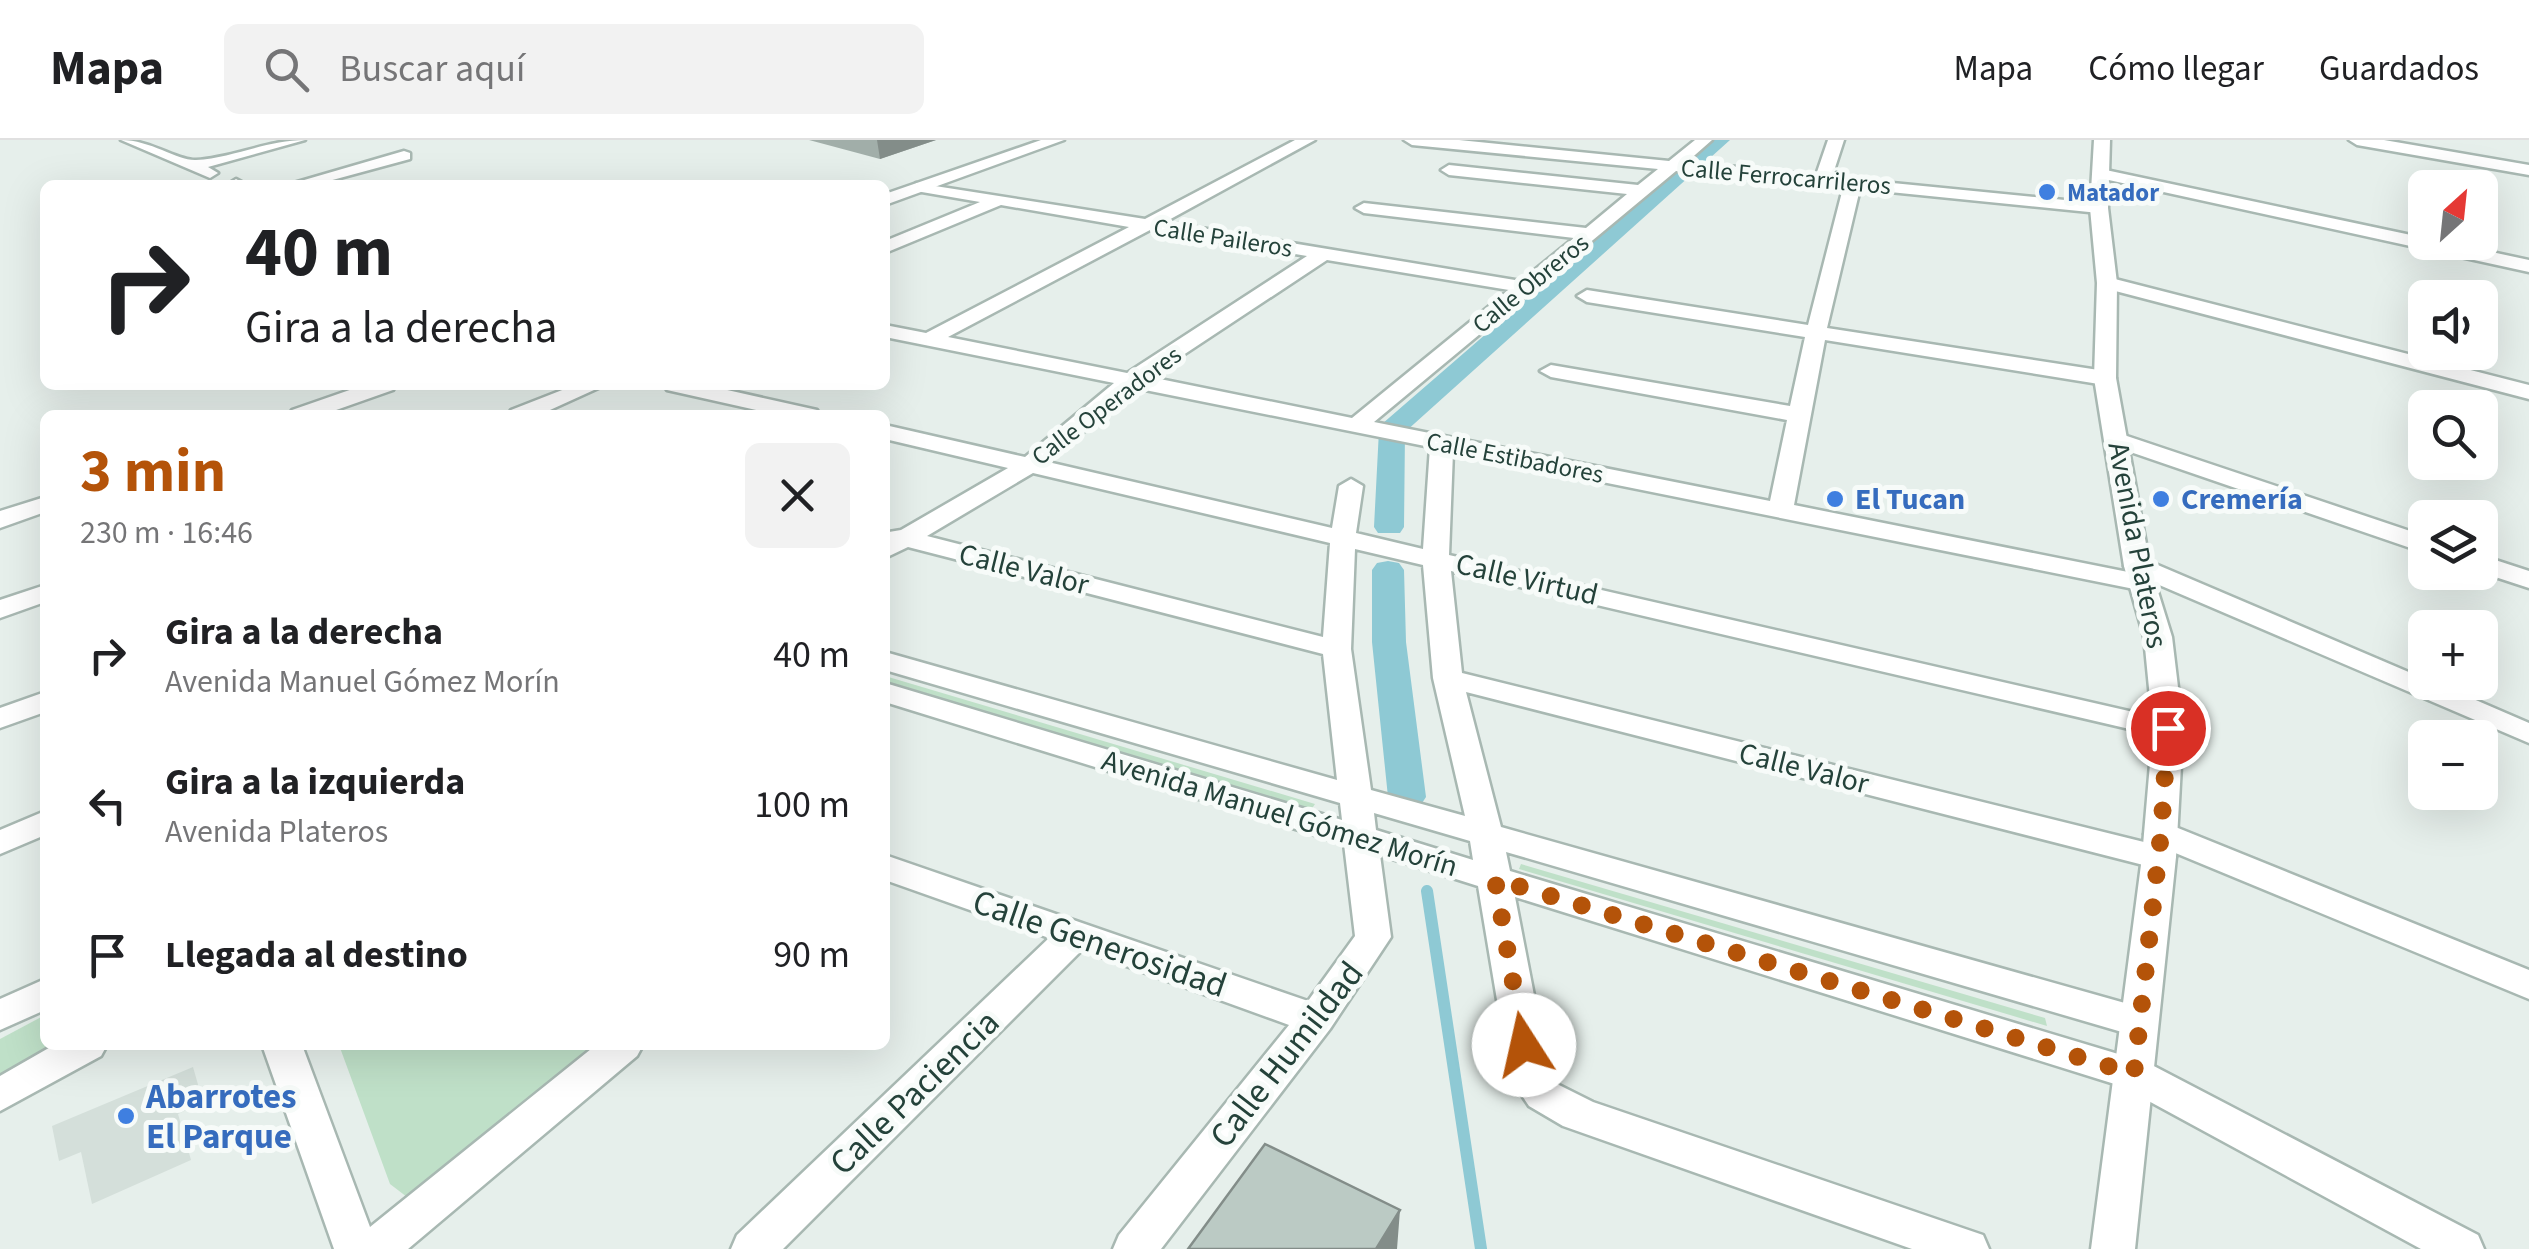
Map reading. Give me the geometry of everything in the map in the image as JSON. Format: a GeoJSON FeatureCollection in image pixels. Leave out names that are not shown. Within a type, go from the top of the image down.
{"type":"FeatureCollection","features":[{"type":"Feature","properties":{"kind":"street"},"geometry":{"type":"LineString","coordinates":[[134,140],[214,175]]}},
{"type":"Feature","properties":{"kind":"street"},"geometry":{"type":"LineString","coordinates":[[192,166],[297,140]]}},
{"type":"Feature","properties":{"kind":"street"},"geometry":{"type":"LineString","coordinates":[[890,198],[1056,140]]}},
{"type":"Feature","properties":{"kind":"street"},"geometry":{"type":"LineString","coordinates":[[928,340],[1307,140]]}},
{"type":"Feature","properties":{"kind":"street","name":"Calle Ferrocarrileros"},"geometry":{"type":"LineString","coordinates":[[1412,140],[2099,208]]}},
{"type":"Feature","properties":{"kind":"street","name":"Calle Obreros"},"geometry":{"type":"LineString","coordinates":[[1362,426],[1643,190],[1679,166],[1704,140]]}},
{"type":"Feature","properties":{"kind":"street"},"geometry":{"type":"LineString","coordinates":[[1823,180],[1836,140]]}},
{"type":"Feature","properties":{"kind":"street","name":"Avenida Plateros"},"geometry":{"type":"LineString","coordinates":[[2102,140],[2099,208],[2107,284],[2105,378],[2141,574],[2158,637],[2168,728],[2160,846],[2113,1249]]}},
{"type":"Feature","properties":{"kind":"street"},"geometry":{"type":"LineString","coordinates":[[2357,140],[2529,170]]}},
{"type":"Feature","properties":{"kind":"street"},"geometry":{"type":"LineString","coordinates":[[314,180],[404,156]]}},
{"type":"Feature","properties":{"kind":"street"},"geometry":{"type":"LineString","coordinates":[[1449,170],[1643,190]]}},
{"type":"Feature","properties":{"kind":"street"},"geometry":{"type":"LineString","coordinates":[[2101,174],[2529,266]]}},
{"type":"Feature","properties":{"kind":"street"},"geometry":{"type":"LineString","coordinates":[[1780,511],[1816,332],[1853,182]]}},
{"type":"Feature","properties":{"kind":"street","name":"Calle Paileros"},"geometry":{"type":"LineString","coordinates":[[922,188],[1525,287]]}},
{"type":"Feature","properties":{"kind":"street"},"geometry":{"type":"LineString","coordinates":[[890,246],[999,200]]}},
{"type":"Feature","properties":{"kind":"street"},"geometry":{"type":"LineString","coordinates":[[1364,208],[1590,234]]}},
{"type":"Feature","properties":{"kind":"street","name":"Calle Operadores"},"geometry":{"type":"LineString","coordinates":[[892,541],[1030,464],[1132,380],[1323,254]]}},
{"type":"Feature","properties":{"kind":"street"},"geometry":{"type":"LineString","coordinates":[[2107,284],[2529,392]]}},
{"type":"Feature","properties":{"kind":"street"},"geometry":{"type":"LineString","coordinates":[[1587,296],[2105,378]]}},
{"type":"Feature","properties":{"kind":"street","name":"Calle Estibadores"},"geometry":{"type":"LineString","coordinates":[[890,332],[1780,511],[2141,574],[2529,734]]}},
{"type":"Feature","properties":{"kind":"street"},"geometry":{"type":"LineString","coordinates":[[1551,371],[1800,415]]}},
{"type":"Feature","properties":{"kind":"street"},"geometry":{"type":"LineString","coordinates":[[314,410],[371,390]]}},
{"type":"Feature","properties":{"kind":"street"},"geometry":{"type":"LineString","coordinates":[[532,410],[582,390]]}},
{"type":"Feature","properties":{"kind":"street"},"geometry":{"type":"LineString","coordinates":[[697,390],[787,410]]}},
{"type":"Feature","properties":{"kind":"street","name":"Calle Virtud"},"geometry":{"type":"LineString","coordinates":[[890,433],[2168,728]]}},
{"type":"Feature","properties":{"kind":"street"},"geometry":{"type":"LineString","coordinates":[[2118,440],[2408,539]]}},
{"type":"Feature","properties":{"kind":"street"},"geometry":{"type":"LineString","coordinates":[[1442,443],[1436,558],[1448,678],[1486,834],[1530,1078],[1543,1095],[1578,1114],[1967,1249]]}},
{"type":"Feature","properties":{"kind":"street"},"geometry":{"type":"LineString","coordinates":[[1352,486],[1343,536],[1336,649],[1355,796]]}},
{"type":"Feature","properties":{"kind":"street"},"geometry":{"type":"LineString","coordinates":[[0,520],[40,506]]}},
{"type":"Feature","properties":{"kind":"street","name":"Calle Valor"},"geometry":{"type":"LineString","coordinates":[[892,541],[1336,649]]}},
{"type":"Feature","properties":{"kind":"street"},"geometry":{"type":"LineString","coordinates":[[2498,570],[2529,580]]}},
{"type":"Feature","properties":{"kind":"street"},"geometry":{"type":"LineString","coordinates":[[0,610],[40,595]]}},
{"type":"Feature","properties":{"kind":"street","name":"Avenida Manuel Gómez Morín"},"geometry":{"type":"LineString","coordinates":[[890,662],[2139,1022]]}},
{"type":"Feature","properties":{"kind":"street","name":"Calle Valor"},"geometry":{"type":"LineString","coordinates":[[1448,678],[2160,846],[2529,984]]}},
{"type":"Feature","properties":{"kind":"street","name":"Avenida Manuel Gómez Morín"},"geometry":{"type":"LineString","coordinates":[[890,694],[2134,1074],[2462,1249]]}},
{"type":"Feature","properties":{"kind":"street"},"geometry":{"type":"LineString","coordinates":[[0,720],[40,703]]}},
{"type":"Feature","properties":{"kind":"street","name":"Calle Humildad"},"geometry":{"type":"LineString","coordinates":[[1135,1249],[1316,1019],[1373,937],[1355,796]]}},
{"type":"Feature","properties":{"kind":"street"},"geometry":{"type":"LineString","coordinates":[[0,843],[40,824]]}},
{"type":"Feature","properties":{"kind":"street","name":"Calle Generosidad"},"geometry":{"type":"LineString","coordinates":[[890,869],[1316,1019]]}},
{"type":"Feature","properties":{"kind":"street","name":"Calle Paciencia"},"geometry":{"type":"LineString","coordinates":[[753,1249],[1076,934]]}},
{"type":"Feature","properties":{"kind":"street"},"geometry":{"type":"LineString","coordinates":[[0,1016],[40,996]]}},
{"type":"Feature","properties":{"kind":"street"},"geometry":{"type":"LineString","coordinates":[[0,1095],[78,1050]]}},
{"type":"Feature","properties":{"kind":"street"},"geometry":{"type":"LineString","coordinates":[[284,1050],[356,1249]]}},
{"type":"Feature","properties":{"kind":"street"},"geometry":{"type":"LineString","coordinates":[[376,1249],[616,1050]]}},
{"type":"Feature","properties":{"kind":"shaded area"},"geometry":{"type":"Polygon","coordinates":[[[193,1067],[203,1102],[178,1114],[191,1160],[92,1204],[81,1152],[59,1161],[52,1126],[193,1067]]]}},
{"type":"Feature","properties":{"kind":"green space"},"geometry":{"type":"Polygon","coordinates":[[[890,677],[1315,804],[1311,810],[890,683],[890,677]]]}},
{"type":"Feature","properties":{"kind":"green space"},"geometry":{"type":"Polygon","coordinates":[[[1521,864],[2045,1018],[2047,1026],[1519,869],[1521,864]]]}},
{"type":"Feature","properties":{"kind":"green space"},"geometry":{"type":"Polygon","coordinates":[[[40,1018],[40,1050],[53,1050],[0,1080],[0,1039],[40,1018]]]}},
{"type":"Feature","properties":{"kind":"green space"},"geometry":{"type":"Polygon","coordinates":[[[341,1050],[601,1050],[433,1186],[407,1197],[390,1184],[341,1050]]]}},
{"type":"Feature","properties":{"kind":"building"},"geometry":{"type":"Polygon","coordinates":[[[1265,1144],[1400,1210],[1376,1249],[1188,1249],[1265,1144]]]}},
{"type":"Feature","properties":{"kind":"waterway"},"geometry":{"type":"LineString","coordinates":[[1389,527],[1392,430],[1721,140]]}},
{"type":"Feature","properties":{"kind":"waterway"},"geometry":{"type":"LineString","coordinates":[[1388,570],[1389,642],[1407,797]]}},
{"type":"Feature","properties":{"kind":"waterway"},"geometry":{"type":"LineString","coordinates":[[1427,891],[1481,1249]]}},
{"type":"Feature","properties":{"kind":"place","name":"Matador"},"geometry":{"type":"Point","coordinates":[2047,192]}},
{"type":"Feature","properties":{"kind":"place","name":"El Tucan"},"geometry":{"type":"Point","coordinates":[1835,499]}},
{"type":"Feature","properties":{"kind":"place","name":"Cremería"},"geometry":{"type":"Point","coordinates":[2161,499]}},
{"type":"Feature","properties":{"kind":"place","name":"Abarrotes El Parque"},"geometry":{"type":"Point","coordinates":[126,1116]}},
{"type":"Feature","properties":{"kind":"route"},"geometry":{"type":"LineString","coordinates":[[1524,1045],[1495,879],[2134,1074],[2161,834],[2168,728]]}}]}
